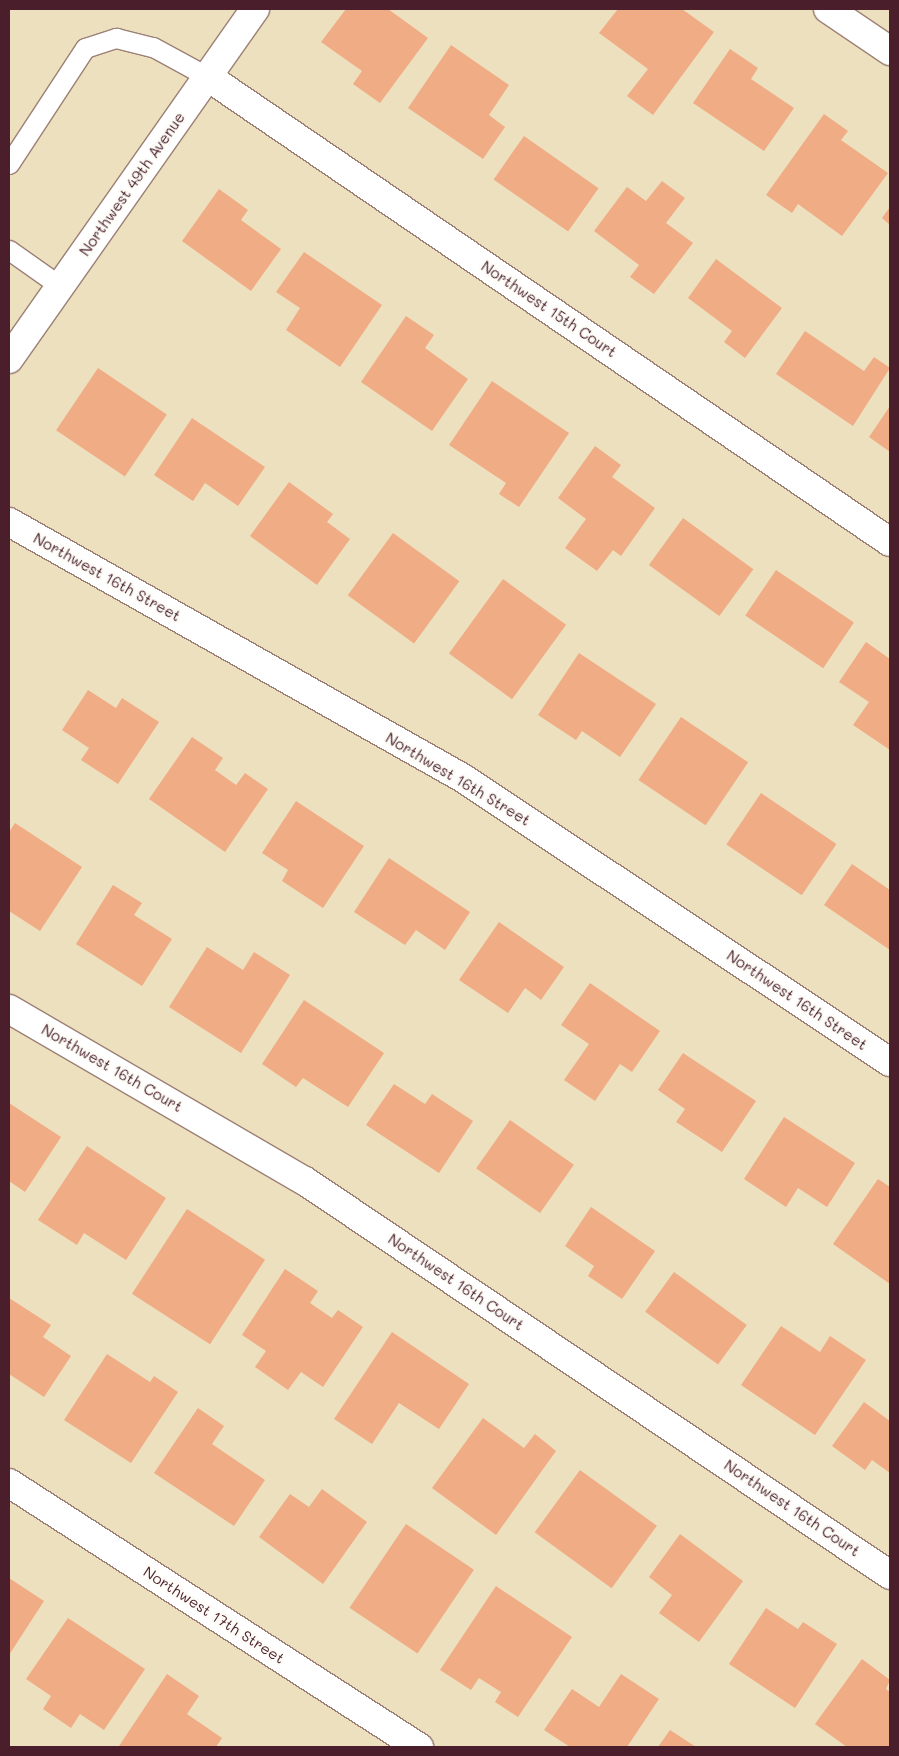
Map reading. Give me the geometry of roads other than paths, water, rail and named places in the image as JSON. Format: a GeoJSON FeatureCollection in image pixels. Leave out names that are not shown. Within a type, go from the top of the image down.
{"type":"FeatureCollection","features":[{"type":"Feature","properties":{"kind":"street","name":"Northwest 49th Avenue"},"geometry":{"type":"LineString","coordinates":[[9,359],[255,9]]}},
{"type":"Feature","properties":{"kind":"street"},"geometry":{"type":"LineString","coordinates":[[828,9],[890,51]]}},
{"type":"Feature","properties":{"kind":"street","name":"Northwest 15th Court"},"geometry":{"type":"LineString","coordinates":[[208,77],[890,542]]}},
{"type":"Feature","properties":{"kind":"street","name":"Northwest 16th Street"},"geometry":{"type":"LineString","coordinates":[[9,522],[461,777],[890,1062]]}},
{"type":"Feature","properties":{"kind":"street","name":"Northwest 16th Court"},"geometry":{"type":"LineString","coordinates":[[9,1009],[305,1180],[890,1574]]}},
{"type":"Feature","properties":{"kind":"street","name":"Northwest 17th Street"},"geometry":{"type":"LineString","coordinates":[[9,1483],[419,1747]]}},
{"type":"Feature","properties":{"kind":"lane"},"geometry":{"type":"LineString","coordinates":[[9,164],[85,48],[116,38],[154,47],[208,77]]}},
{"type":"Feature","properties":{"kind":"lane"},"geometry":{"type":"LineString","coordinates":[[9,250],[60,286]]}}]}
